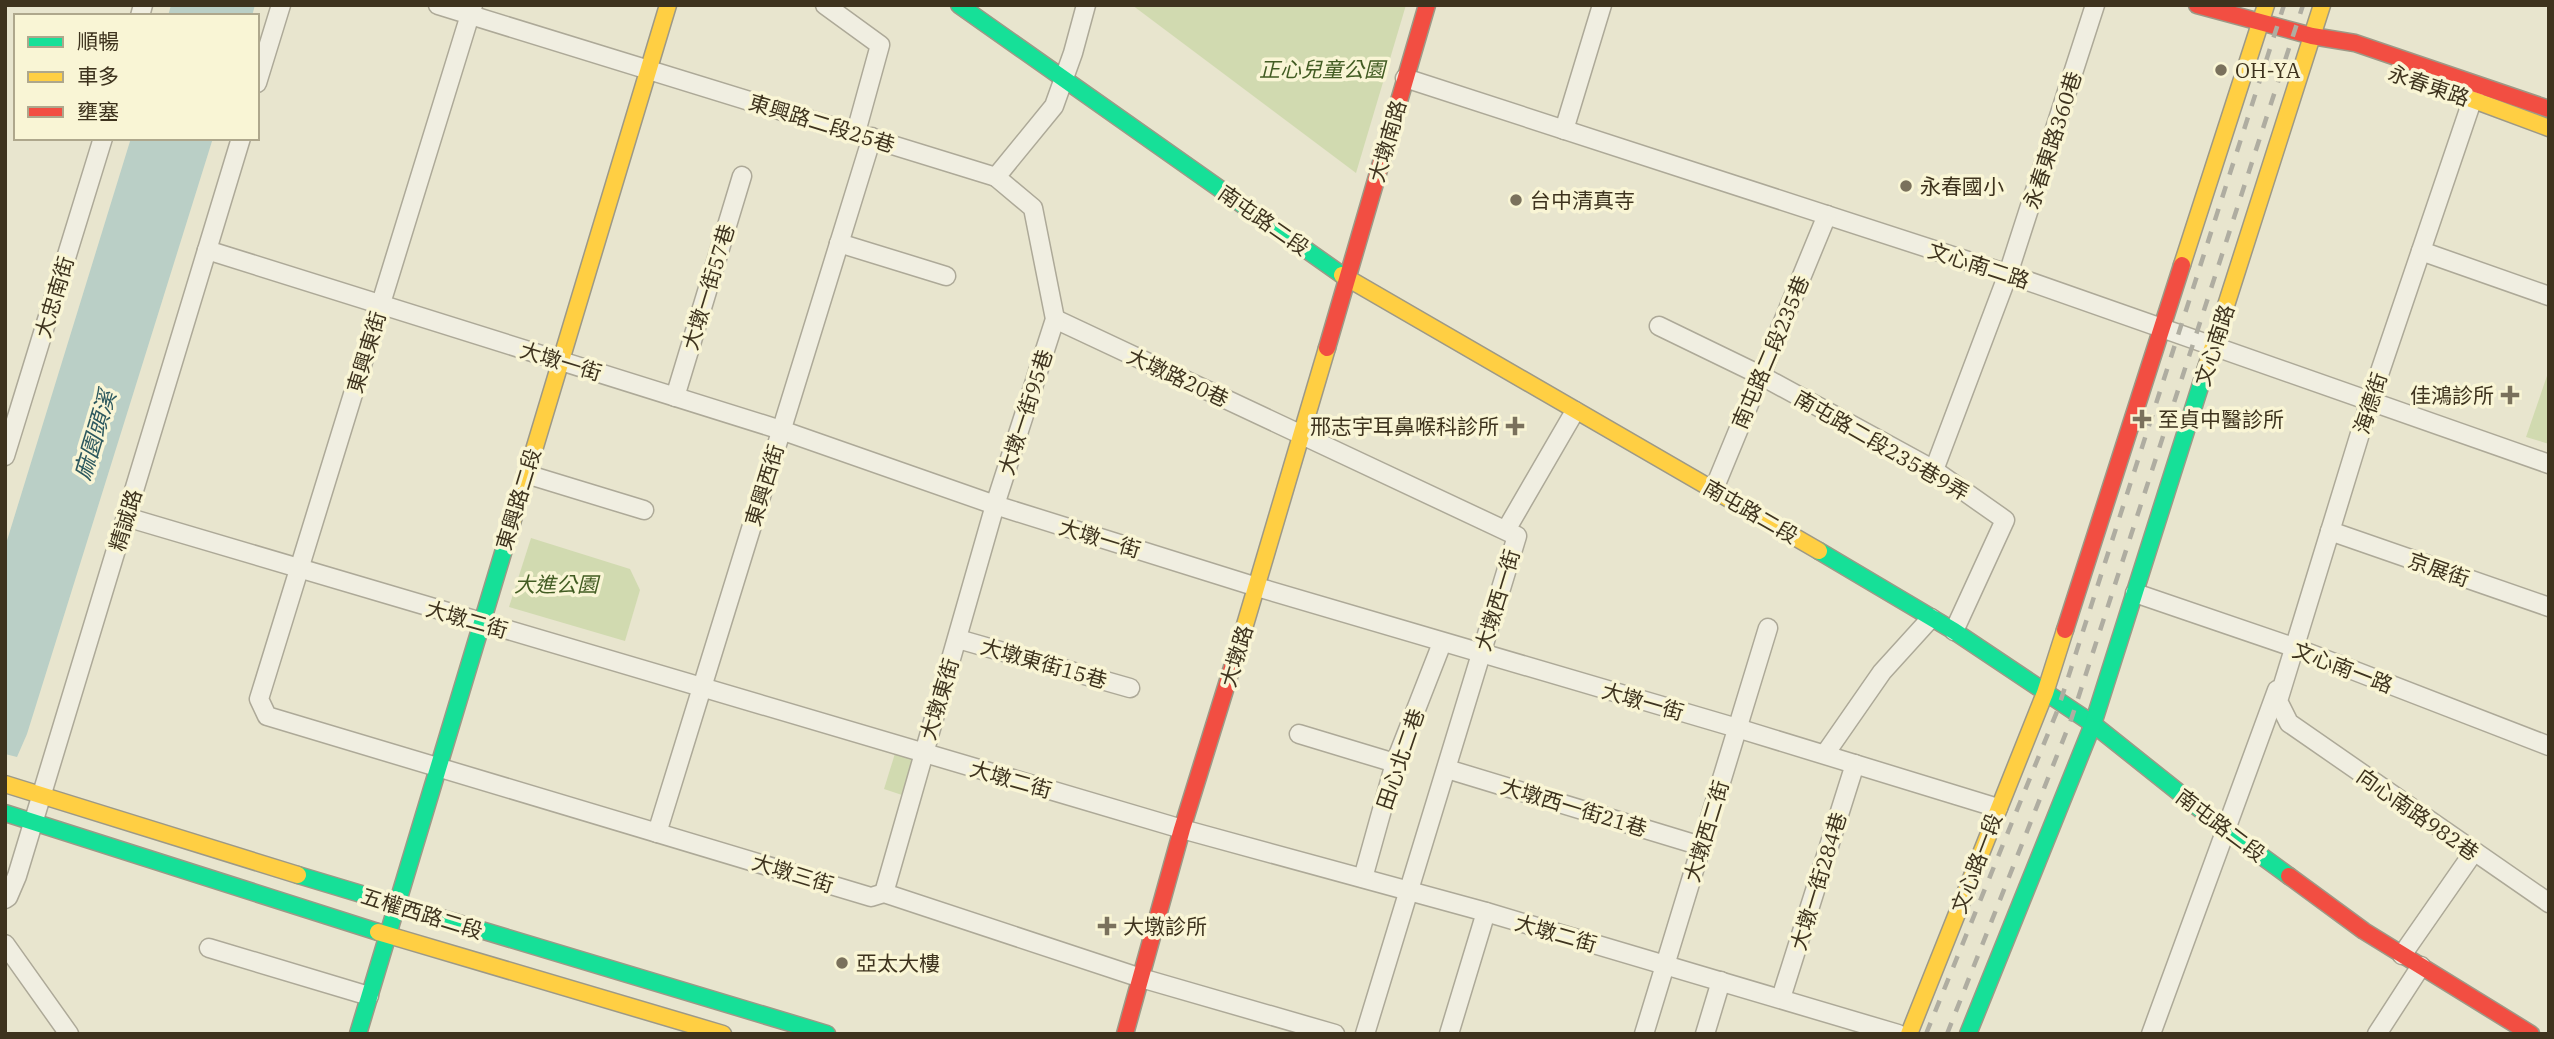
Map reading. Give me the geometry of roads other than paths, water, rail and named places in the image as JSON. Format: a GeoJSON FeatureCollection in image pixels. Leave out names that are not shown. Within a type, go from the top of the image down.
{"type":"FeatureCollection","features":[{"type":"Feature","properties":{"kind":"main road","name":"東興路二段"},"geometry":{"type":"LineString","coordinates":[[358,1034],[668,5]]}},
{"type":"Feature","properties":{"kind":"main road","name":"南屯路二段"},"geometry":{"type":"LineString","coordinates":[[959,5],[1346,278],[1714,489],[1954,631],[2093,724],[2226,830],[2364,931],[2531,1034]]}},
{"type":"Feature","properties":{"kind":"main road","name":"大墩南路"},"geometry":{"type":"LineString","coordinates":[[1346,278],[1427,5]]}},
{"type":"Feature","properties":{"kind":"main road","name":"永春東路"},"geometry":{"type":"LineString","coordinates":[[2197,5],[2312,36],[2350,58],[2475,92],[2549,108]]}},
{"type":"Feature","properties":{"kind":"main road"},"geometry":{"type":"LineString","coordinates":[[2045,693],[2266,5]]}},
{"type":"Feature","properties":{"kind":"main road","name":"文心南路"},"geometry":{"type":"LineString","coordinates":[[2093,724],[2322,5]]}},
{"type":"Feature","properties":{"kind":"main road","name":"永春東路"},"geometry":{"type":"LineString","coordinates":[[2475,92],[2549,128]]}},
{"type":"Feature","properties":{"kind":"main road","name":"大墩路"},"geometry":{"type":"LineString","coordinates":[[1125,1034],[1182,829],[1258,587],[1346,278]]}},
{"type":"Feature","properties":{"kind":"main road","name":"文心路一段"},"geometry":{"type":"LineString","coordinates":[[1909,1034],[2045,693]]}},
{"type":"Feature","properties":{"kind":"main road"},"geometry":{"type":"LineString","coordinates":[[1968,1034],[2093,724]]}},
{"type":"Feature","properties":{"kind":"main road","name":"五權西路二段"},"geometry":{"type":"LineString","coordinates":[[12,786],[398,906],[827,1034]]}},
{"type":"Feature","properties":{"kind":"main road","name":"五權西路二段"},"geometry":{"type":"LineString","coordinates":[[8,814],[388,935],[723,1034]]}},
{"type":"Feature","properties":{"kind":"street"},"geometry":{"type":"LineString","coordinates":[[259,76],[281,5]]}},
{"type":"Feature","properties":{"kind":"street","name":"東興路二段25巷"},"geometry":{"type":"LineString","coordinates":[[438,5],[472,10],[648,70],[864,134],[996,177]]}},
{"type":"Feature","properties":{"kind":"street","name":"東興西街"},"geometry":{"type":"LineString","coordinates":[[657,833],[839,243],[864,134],[880,46],[825,5]]}},
{"type":"Feature","properties":{"kind":"street"},"geometry":{"type":"LineString","coordinates":[[1055,319],[1033,208],[996,177],[1054,106],[1086,5]]}},
{"type":"Feature","properties":{"kind":"street"},"geometry":{"type":"LineString","coordinates":[[1564,130],[1602,5]]}},
{"type":"Feature","properties":{"kind":"street","name":"永春東路360巷"},"geometry":{"type":"LineString","coordinates":[[1934,470],[2008,274],[2095,5]]}},
{"type":"Feature","properties":{"kind":"street","name":"東興東街"},"geometry":{"type":"LineString","coordinates":[[259,699],[472,10]]}},
{"type":"Feature","properties":{"kind":"street","name":"文心南二路"},"geometry":{"type":"LineString","coordinates":[[1405,78],[2008,274],[2549,464]]}},
{"type":"Feature","properties":{"kind":"street","name":"海德街"},"geometry":{"type":"LineString","coordinates":[[2289,723],[2278,701],[2293,647],[2370,401],[2475,92]]}},
{"type":"Feature","properties":{"kind":"street","name":"大忠南街"},"geometry":{"type":"LineString","coordinates":[[5,456],[102,140]]}},
{"type":"Feature","properties":{"kind":"street","name":"精誠路"},"geometry":{"type":"LineString","coordinates":[[5,899],[16,876],[240,140]]}},
{"type":"Feature","properties":{"kind":"street","name":"大墩一街57巷"},"geometry":{"type":"LineString","coordinates":[[675,397],[742,176]]}},
{"type":"Feature","properties":{"kind":"street","name":"南屯路二段235巷"},"geometry":{"type":"LineString","coordinates":[[1714,489],[1827,215]]}},
{"type":"Feature","properties":{"kind":"street"},"geometry":{"type":"LineString","coordinates":[[839,243],[946,276]]}},
{"type":"Feature","properties":{"kind":"street","name":"大墩一街"},"geometry":{"type":"LineString","coordinates":[[207,250],[781,430],[995,505],[1258,587],[1825,754],[1998,808]]}},
{"type":"Feature","properties":{"kind":"street"},"geometry":{"type":"LineString","coordinates":[[2421,251],[2549,296]]}},
{"type":"Feature","properties":{"kind":"street","name":"大墩路20巷"},"geometry":{"type":"LineString","coordinates":[[1055,319],[1301,435]]}},
{"type":"Feature","properties":{"kind":"street","name":"大墩一街95巷"},"geometry":{"type":"LineString","coordinates":[[995,505],[1055,319]]}},
{"type":"Feature","properties":{"kind":"street","name":"南屯路二段235巷9弄"},"geometry":{"type":"LineString","coordinates":[[1659,326],[1760,376],[1934,470],[2005,520],[1954,631]]}},
{"type":"Feature","properties":{"kind":"street"},"geometry":{"type":"LineString","coordinates":[[1506,530],[1575,411]]}},
{"type":"Feature","properties":{"kind":"street","name":"大墩西一街"},"geometry":{"type":"LineString","coordinates":[[1301,435],[1517,536],[1365,1034]]}},
{"type":"Feature","properties":{"kind":"street"},"geometry":{"type":"LineString","coordinates":[[526,474],[644,510]]}},
{"type":"Feature","properties":{"kind":"street","name":"大墩東街"},"geometry":{"type":"LineString","coordinates":[[884,893],[995,505]]}},
{"type":"Feature","properties":{"kind":"street","name":"大墩二街"},"geometry":{"type":"LineString","coordinates":[[126,517],[1182,829],[1486,912],[1898,1034]]}},
{"type":"Feature","properties":{"kind":"street","name":"京展街"},"geometry":{"type":"LineString","coordinates":[[2330,531],[2549,607]]}},
{"type":"Feature","properties":{"kind":"street","name":"文心南一路"},"geometry":{"type":"LineString","coordinates":[[2135,593],[2293,647],[2549,746]]}},
{"type":"Feature","properties":{"kind":"street"},"geometry":{"type":"LineString","coordinates":[[1825,754],[1882,672],[1931,618]]}},
{"type":"Feature","properties":{"kind":"street","name":"大墩西二街"},"geometry":{"type":"LineString","coordinates":[[1644,1034],[1768,628]]}},
{"type":"Feature","properties":{"kind":"street","name":"大墩東街15巷"},"geometry":{"type":"LineString","coordinates":[[958,639],[1130,688]]}},
{"type":"Feature","properties":{"kind":"street","name":"田心北二巷"},"geometry":{"type":"LineString","coordinates":[[1363,878],[1395,763],[1442,643]]}},
{"type":"Feature","properties":{"kind":"street"},"geometry":{"type":"LineString","coordinates":[[2151,1034],[2293,647]]}},
{"type":"Feature","properties":{"kind":"street","name":"大墩三街"},"geometry":{"type":"LineString","coordinates":[[259,699],[267,716],[872,897],[884,893],[1142,978],[1335,1034]]}},
{"type":"Feature","properties":{"kind":"street","name":"向心南路982巷"},"geometry":{"type":"LineString","coordinates":[[2289,723],[2549,903]]}},
{"type":"Feature","properties":{"kind":"street"},"geometry":{"type":"LineString","coordinates":[[1299,734],[1395,763]]}},
{"type":"Feature","properties":{"kind":"street","name":"大墩一街284巷"},"geometry":{"type":"LineString","coordinates":[[1781,998],[1854,764]]}},
{"type":"Feature","properties":{"kind":"street","name":"大墩西一街21巷"},"geometry":{"type":"LineString","coordinates":[[1447,769],[1701,846]]}},
{"type":"Feature","properties":{"kind":"street"},"geometry":{"type":"LineString","coordinates":[[2402,955],[2473,852]]}},
{"type":"Feature","properties":{"kind":"street"},"geometry":{"type":"LineString","coordinates":[[1449,1034],[1486,912]]}},
{"type":"Feature","properties":{"kind":"street"},"geometry":{"type":"LineString","coordinates":[[5,944],[69,1034]]}},
{"type":"Feature","properties":{"kind":"street"},"geometry":{"type":"LineString","coordinates":[[209,948],[369,996]]}},
{"type":"Feature","properties":{"kind":"street"},"geometry":{"type":"LineString","coordinates":[[2377,1034],[2421,966]]}},
{"type":"Feature","properties":{"kind":"street"},"geometry":{"type":"LineString","coordinates":[[1705,1034],[1721,981]]}},
{"type":"Feature","properties":{"kind":"water"},"geometry":{"type":"Polygon","coordinates":[[[171,5],[255,5],[253,14],[169,14],[171,5]]]}},
{"type":"Feature","properties":{"kind":"water","name":"麻園頭溪"},"geometry":{"type":"Polygon","coordinates":[[[130,140],[212,140],[27,734],[17,757],[5,806],[5,547],[130,140]]]}},
{"type":"Feature","properties":{"kind":"railway"},"geometry":{"type":"LineString","coordinates":[[1926,1034],[2058,709],[2284,5]]}},
{"type":"Feature","properties":{"kind":"railway"},"geometry":{"type":"LineString","coordinates":[[1947,1034],[2071,720],[2303,5]]}},
{"type":"Feature","properties":{"kind":"place","name":"OH-YA"},"geometry":{"type":"Point","coordinates":[2221,70]}},
{"type":"Feature","properties":{"kind":"place","name":"永春國小"},"geometry":{"type":"Point","coordinates":[1906,186]}},
{"type":"Feature","properties":{"kind":"place","name":"台中清真寺"},"geometry":{"type":"Point","coordinates":[1516,200]}},
{"type":"Feature","properties":{"kind":"place","name":"佳鴻診所"},"geometry":{"type":"Point","coordinates":[2510,395]}},
{"type":"Feature","properties":{"kind":"place","name":"至貞中醫診所"},"geometry":{"type":"Point","coordinates":[2142,419]}},
{"type":"Feature","properties":{"kind":"place","name":"邢志宇耳鼻喉科診所"},"geometry":{"type":"Point","coordinates":[1515,426]}},
{"type":"Feature","properties":{"kind":"place","name":"大墩診所"},"geometry":{"type":"Point","coordinates":[1107,926]}},
{"type":"Feature","properties":{"kind":"place","name":"亞太大樓"},"geometry":{"type":"Point","coordinates":[842,963]}},
{"type":"Feature","properties":{"kind":"park label","name":"正心兒童公園"},"geometry":{"type":"Point","coordinates":[1322,69]}},
{"type":"Feature","properties":{"kind":"park label","name":"大進公園"},"geometry":{"type":"Point","coordinates":[556,584]}}]}
